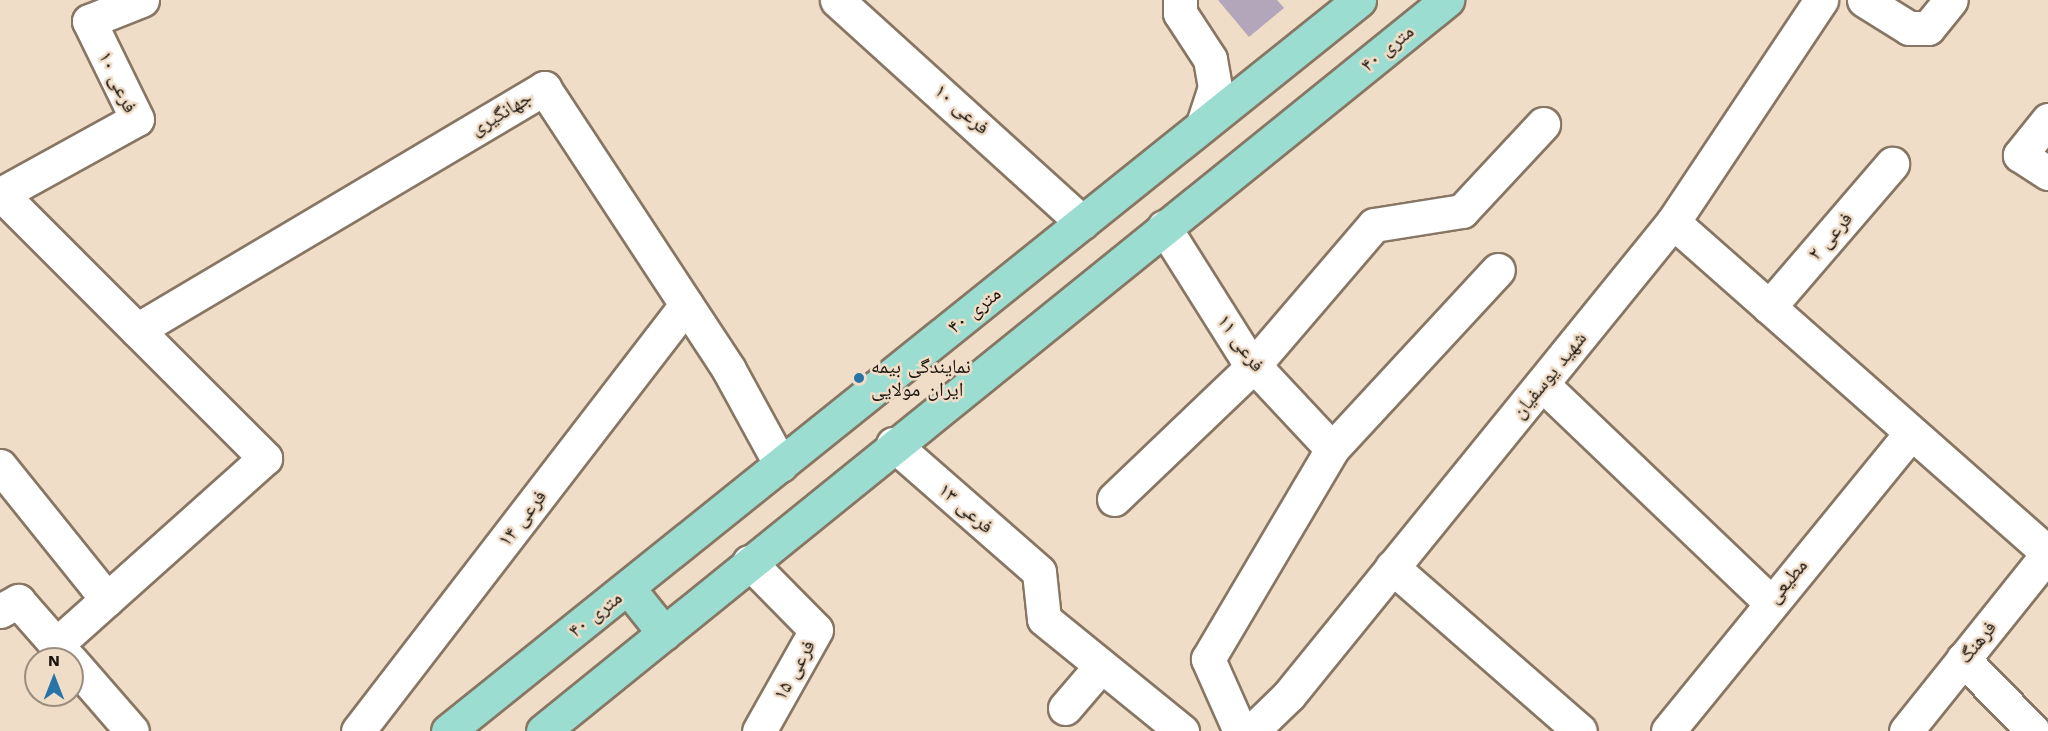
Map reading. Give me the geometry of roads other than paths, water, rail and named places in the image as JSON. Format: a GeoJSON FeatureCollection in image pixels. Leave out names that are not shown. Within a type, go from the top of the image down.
{"type":"FeatureCollection","features":[{"type":"Feature","properties":{"kind":"main road","name":"۴۰ متری"},"geometry":{"type":"LineString","coordinates":[[448,731],[1359,0]]}},
{"type":"Feature","properties":{"kind":"main road","name":"۴۰ متری"},"geometry":{"type":"LineString","coordinates":[[543,731],[893,444],[1447,0]]}},
{"type":"Feature","properties":{"kind":"main road"},"geometry":{"type":"LineString","coordinates":[[628,588],[664,633]]}},
{"type":"Feature","properties":{"kind":"street","name":"فرعی ۱۰"},"geometry":{"type":"LineString","coordinates":[[1,194],[137,120],[89,21],[142,0]]}},
{"type":"Feature","properties":{"kind":"street","name":"فرعی ۱۰"},"geometry":{"type":"LineString","coordinates":[[837,0],[1082,222]]}},
{"type":"Feature","properties":{"kind":"street"},"geometry":{"type":"LineString","coordinates":[[1180,0],[1180,13],[1210,59],[1215,87],[1203,124]]}},
{"type":"Feature","properties":{"kind":"street","name":"شهید یوسفیان"},"geometry":{"type":"LineString","coordinates":[[1252,731],[1289,695],[1673,222],[1821,0]]}},
{"type":"Feature","properties":{"kind":"street"},"geometry":{"type":"LineString","coordinates":[[1864,0],[1909,28],[1928,28],[1951,0]]}},
{"type":"Feature","properties":{"kind":"street","name":"جهانگیری"},"geometry":{"type":"LineString","coordinates":[[137,330],[544,88],[686,305],[781,465]]}},
{"type":"Feature","properties":{"kind":"street"},"geometry":{"type":"LineString","coordinates":[[2048,120],[2020,155],[2048,173]]}},
{"type":"Feature","properties":{"kind":"street"},"geometry":{"type":"LineString","coordinates":[[1114,499],[1254,365],[1374,225],[1462,212],[1543,124]]}},
{"type":"Feature","properties":{"kind":"street","name":"فرعی ۲"},"geometry":{"type":"LineString","coordinates":[[1768,308],[1892,164]]}},
{"type":"Feature","properties":{"kind":"street"},"geometry":{"type":"LineString","coordinates":[[1,194],[266,458],[107,599],[72,647]]}},
{"type":"Feature","properties":{"kind":"street"},"geometry":{"type":"LineString","coordinates":[[1673,222],[2048,554]]}},
{"type":"Feature","properties":{"kind":"street","name":"فرعی ۱۱"},"geometry":{"type":"LineString","coordinates":[[1164,227],[1254,365],[1332,449]]}},
{"type":"Feature","properties":{"kind":"street"},"geometry":{"type":"LineString","coordinates":[[1240,731],[1208,659],[1332,449],[1498,270]]}},
{"type":"Feature","properties":{"kind":"street","name":"فرعی ۱۴"},"geometry":{"type":"LineString","coordinates":[[358,731],[686,305]]}},
{"type":"Feature","properties":{"kind":"street"},"geometry":{"type":"LineString","coordinates":[[1542,384],[1770,602]]}},
{"type":"Feature","properties":{"kind":"street","name":"مطیعی"},"geometry":{"type":"LineString","coordinates":[[1668,731],[1770,602],[1910,434]]}},
{"type":"Feature","properties":{"kind":"street","name":"فرعی ۱۳"},"geometry":{"type":"LineString","coordinates":[[893,444],[1039,572],[1044,619],[1101,666]]}},
{"type":"Feature","properties":{"kind":"street"},"geometry":{"type":"LineString","coordinates":[[0,466],[107,599]]}},
{"type":"Feature","properties":{"kind":"street","name":"فرهنگ"},"geometry":{"type":"LineString","coordinates":[[1906,731],[2048,554]]}},
{"type":"Feature","properties":{"kind":"street","name":"فرعی ۱۵"},"geometry":{"type":"LineString","coordinates":[[749,562],[816,630],[759,731]]}},
{"type":"Feature","properties":{"kind":"street"},"geometry":{"type":"LineString","coordinates":[[1392,567],[1580,731]]}},
{"type":"Feature","properties":{"kind":"street"},"geometry":{"type":"LineString","coordinates":[[0,611],[18,601],[59,647]]}},
{"type":"Feature","properties":{"kind":"street"},"geometry":{"type":"LineString","coordinates":[[1964,659],[2033,731]]}},
{"type":"Feature","properties":{"kind":"street"},"geometry":{"type":"LineString","coordinates":[[1065,708],[1101,666],[1182,731]]}},
{"type":"Feature","properties":{"kind":"street"},"geometry":{"type":"LineString","coordinates":[[84,676],[132,731]]}},
{"type":"Feature","properties":{"kind":"place","name":"نمایندگی بیمه ایران مولایی"},"geometry":{"type":"Point","coordinates":[859,378]}}]}
